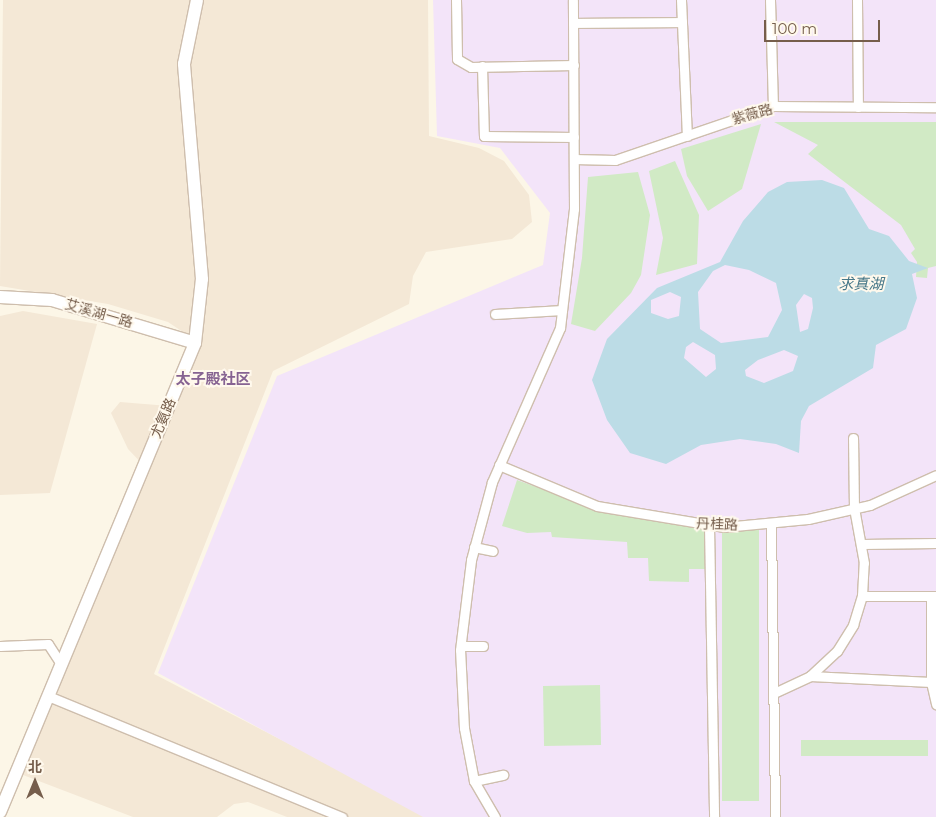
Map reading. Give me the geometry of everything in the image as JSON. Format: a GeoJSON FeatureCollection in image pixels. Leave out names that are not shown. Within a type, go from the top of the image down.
{"type":"FeatureCollection","features":[{"type":"Feature","properties":{"kind":"main road","name":"尤氨路"},"geometry":{"type":"LineString","coordinates":[[0,812],[195,343],[202,279],[184,64],[198,0]]}},
{"type":"Feature","properties":{"kind":"main road","name":"艾溪湖一路"},"geometry":{"type":"LineString","coordinates":[[0,297],[52,300],[195,343]]}},
{"type":"Feature","properties":{"kind":"street"},"geometry":{"type":"LineString","coordinates":[[456,0],[457,59],[482,66],[574,65]]}},
{"type":"Feature","properties":{"kind":"street"},"geometry":{"type":"LineString","coordinates":[[495,817],[474,781],[464,728],[461,646],[474,547],[499,465],[560,328],[574,209],[573,0]]}},
{"type":"Feature","properties":{"kind":"street"},"geometry":{"type":"LineString","coordinates":[[682,0],[687,136]]}},
{"type":"Feature","properties":{"kind":"street"},"geometry":{"type":"LineString","coordinates":[[770,0],[773,106]]}},
{"type":"Feature","properties":{"kind":"street"},"geometry":{"type":"LineString","coordinates":[[858,0],[858,107]]}},
{"type":"Feature","properties":{"kind":"street"},"geometry":{"type":"LineString","coordinates":[[573,23],[682,22]]}},
{"type":"Feature","properties":{"kind":"street"},"geometry":{"type":"LineString","coordinates":[[482,66],[484,136],[574,137]]}},
{"type":"Feature","properties":{"kind":"street","name":"紫薇路"},"geometry":{"type":"LineString","coordinates":[[574,159],[615,160],[773,106],[936,107]]}},
{"type":"Feature","properties":{"kind":"street"},"geometry":{"type":"LineString","coordinates":[[495,314],[562,310]]}},
{"type":"Feature","properties":{"kind":"street"},"geometry":{"type":"LineString","coordinates":[[774,694],[810,676],[838,651],[853,625],[862,596],[862,544],[854,508],[853,438]]}},
{"type":"Feature","properties":{"kind":"street","name":"丹桂路"},"geometry":{"type":"LineString","coordinates":[[499,465],[598,506],[709,525],[772,522],[854,508],[936,475]]}},
{"type":"Feature","properties":{"kind":"street"},"geometry":{"type":"LineString","coordinates":[[772,522],[775,817]]}},
{"type":"Feature","properties":{"kind":"street"},"geometry":{"type":"LineString","coordinates":[[709,525],[714,817]]}},
{"type":"Feature","properties":{"kind":"street"},"geometry":{"type":"LineString","coordinates":[[862,544],[936,543]]}},
{"type":"Feature","properties":{"kind":"street"},"geometry":{"type":"LineString","coordinates":[[474,547],[493,552]]}},
{"type":"Feature","properties":{"kind":"street"},"geometry":{"type":"LineString","coordinates":[[862,596],[934,596],[931,682],[936,704]]}},
{"type":"Feature","properties":{"kind":"street"},"geometry":{"type":"LineString","coordinates":[[0,646],[48,644],[61,664]]}},
{"type":"Feature","properties":{"kind":"street"},"geometry":{"type":"LineString","coordinates":[[461,646],[483,646]]}},
{"type":"Feature","properties":{"kind":"street"},"geometry":{"type":"LineString","coordinates":[[810,676],[931,682]]}},
{"type":"Feature","properties":{"kind":"street"},"geometry":{"type":"LineString","coordinates":[[48,696],[342,817]]}},
{"type":"Feature","properties":{"kind":"street"},"geometry":{"type":"LineString","coordinates":[[474,781],[503,775]]}},
{"type":"Feature","properties":{"kind":"shaded area"},"geometry":{"type":"Polygon","coordinates":[[[3,0],[428,0],[429,136],[479,148],[504,161],[529,195],[532,222],[512,239],[426,252],[413,276],[409,304],[273,371],[154,674],[430,817],[287,817],[248,802],[234,804],[217,817],[133,817],[23,775],[148,470],[128,449],[111,413],[120,402],[169,406],[189,336],[168,322],[108,304],[0,286],[3,0]]]}},
{"type":"Feature","properties":{"kind":"shaded area"},"geometry":{"type":"Polygon","coordinates":[[[433,0],[936,0],[936,817],[423,817],[158,673],[277,376],[543,265],[550,213],[500,148],[437,136],[433,0]]]}},
{"type":"Feature","properties":{"kind":"shaded area"},"geometry":{"type":"Polygon","coordinates":[[[23,311],[97,324],[50,493],[0,495],[0,316],[23,311]]]}},
{"type":"Feature","properties":{"kind":"green space"},"geometry":{"type":"Polygon","coordinates":[[[774,122],[936,122],[936,266],[928,268],[927,278],[916,277],[917,262],[911,253],[915,249],[901,225],[808,154],[818,145],[774,122]]]}},
{"type":"Feature","properties":{"kind":"green space"},"geometry":{"type":"Polygon","coordinates":[[[761,124],[742,189],[708,211],[687,176],[681,149],[761,124]]]}},
{"type":"Feature","properties":{"kind":"green space"},"geometry":{"type":"Polygon","coordinates":[[[675,161],[699,215],[697,264],[656,275],[663,238],[649,171],[675,161]]]}},
{"type":"Feature","properties":{"kind":"green space"},"geometry":{"type":"Polygon","coordinates":[[[638,172],[650,215],[641,275],[631,293],[595,331],[571,324],[582,258],[588,177],[638,172]]]}},
{"type":"Feature","properties":{"kind":"green space"},"geometry":{"type":"Polygon","coordinates":[[[517,480],[609,513],[705,529],[706,569],[689,569],[689,582],[649,581],[648,558],[628,558],[627,542],[552,537],[551,532],[527,533],[502,526],[517,480]]]}},
{"type":"Feature","properties":{"kind":"green space"},"geometry":{"type":"Polygon","coordinates":[[[722,530],[759,530],[759,801],[722,801],[722,530]]]}},
{"type":"Feature","properties":{"kind":"green space"},"geometry":{"type":"Polygon","coordinates":[[[600,685],[601,745],[544,746],[543,686],[600,685]]]}},
{"type":"Feature","properties":{"kind":"green space"},"geometry":{"type":"Polygon","coordinates":[[[801,740],[928,740],[928,756],[801,756],[801,740]]]}},
{"type":"Feature","properties":{"kind":"water","name":"求真湖"},"geometry":{"type":"Polygon","coordinates":[[[822,180],[844,188],[869,229],[889,236],[909,261],[928,268],[912,274],[917,298],[906,329],[876,345],[873,368],[809,406],[801,421],[799,453],[776,444],[740,439],[701,445],[666,464],[630,453],[607,420],[592,380],[607,339],[657,288],[720,262],[743,221],[768,192],[787,182],[822,180]],[[725,265],[713,271],[698,292],[700,329],[721,343],[768,337],[782,310],[776,283],[749,270],[725,265]],[[670,292],[651,300],[651,313],[668,319],[679,316],[681,297],[670,292]],[[804,294],[796,305],[800,332],[808,329],[813,308],[812,298],[804,294]],[[693,342],[686,347],[684,358],[706,377],[716,369],[715,355],[693,342]],[[784,350],[758,360],[745,370],[746,376],[764,383],[793,371],[798,356],[784,350]]]}},
{"type":"Feature","properties":{"kind":"district","name":"太子殿社区"},"geometry":{"type":"Point","coordinates":[213,379]}}]}
